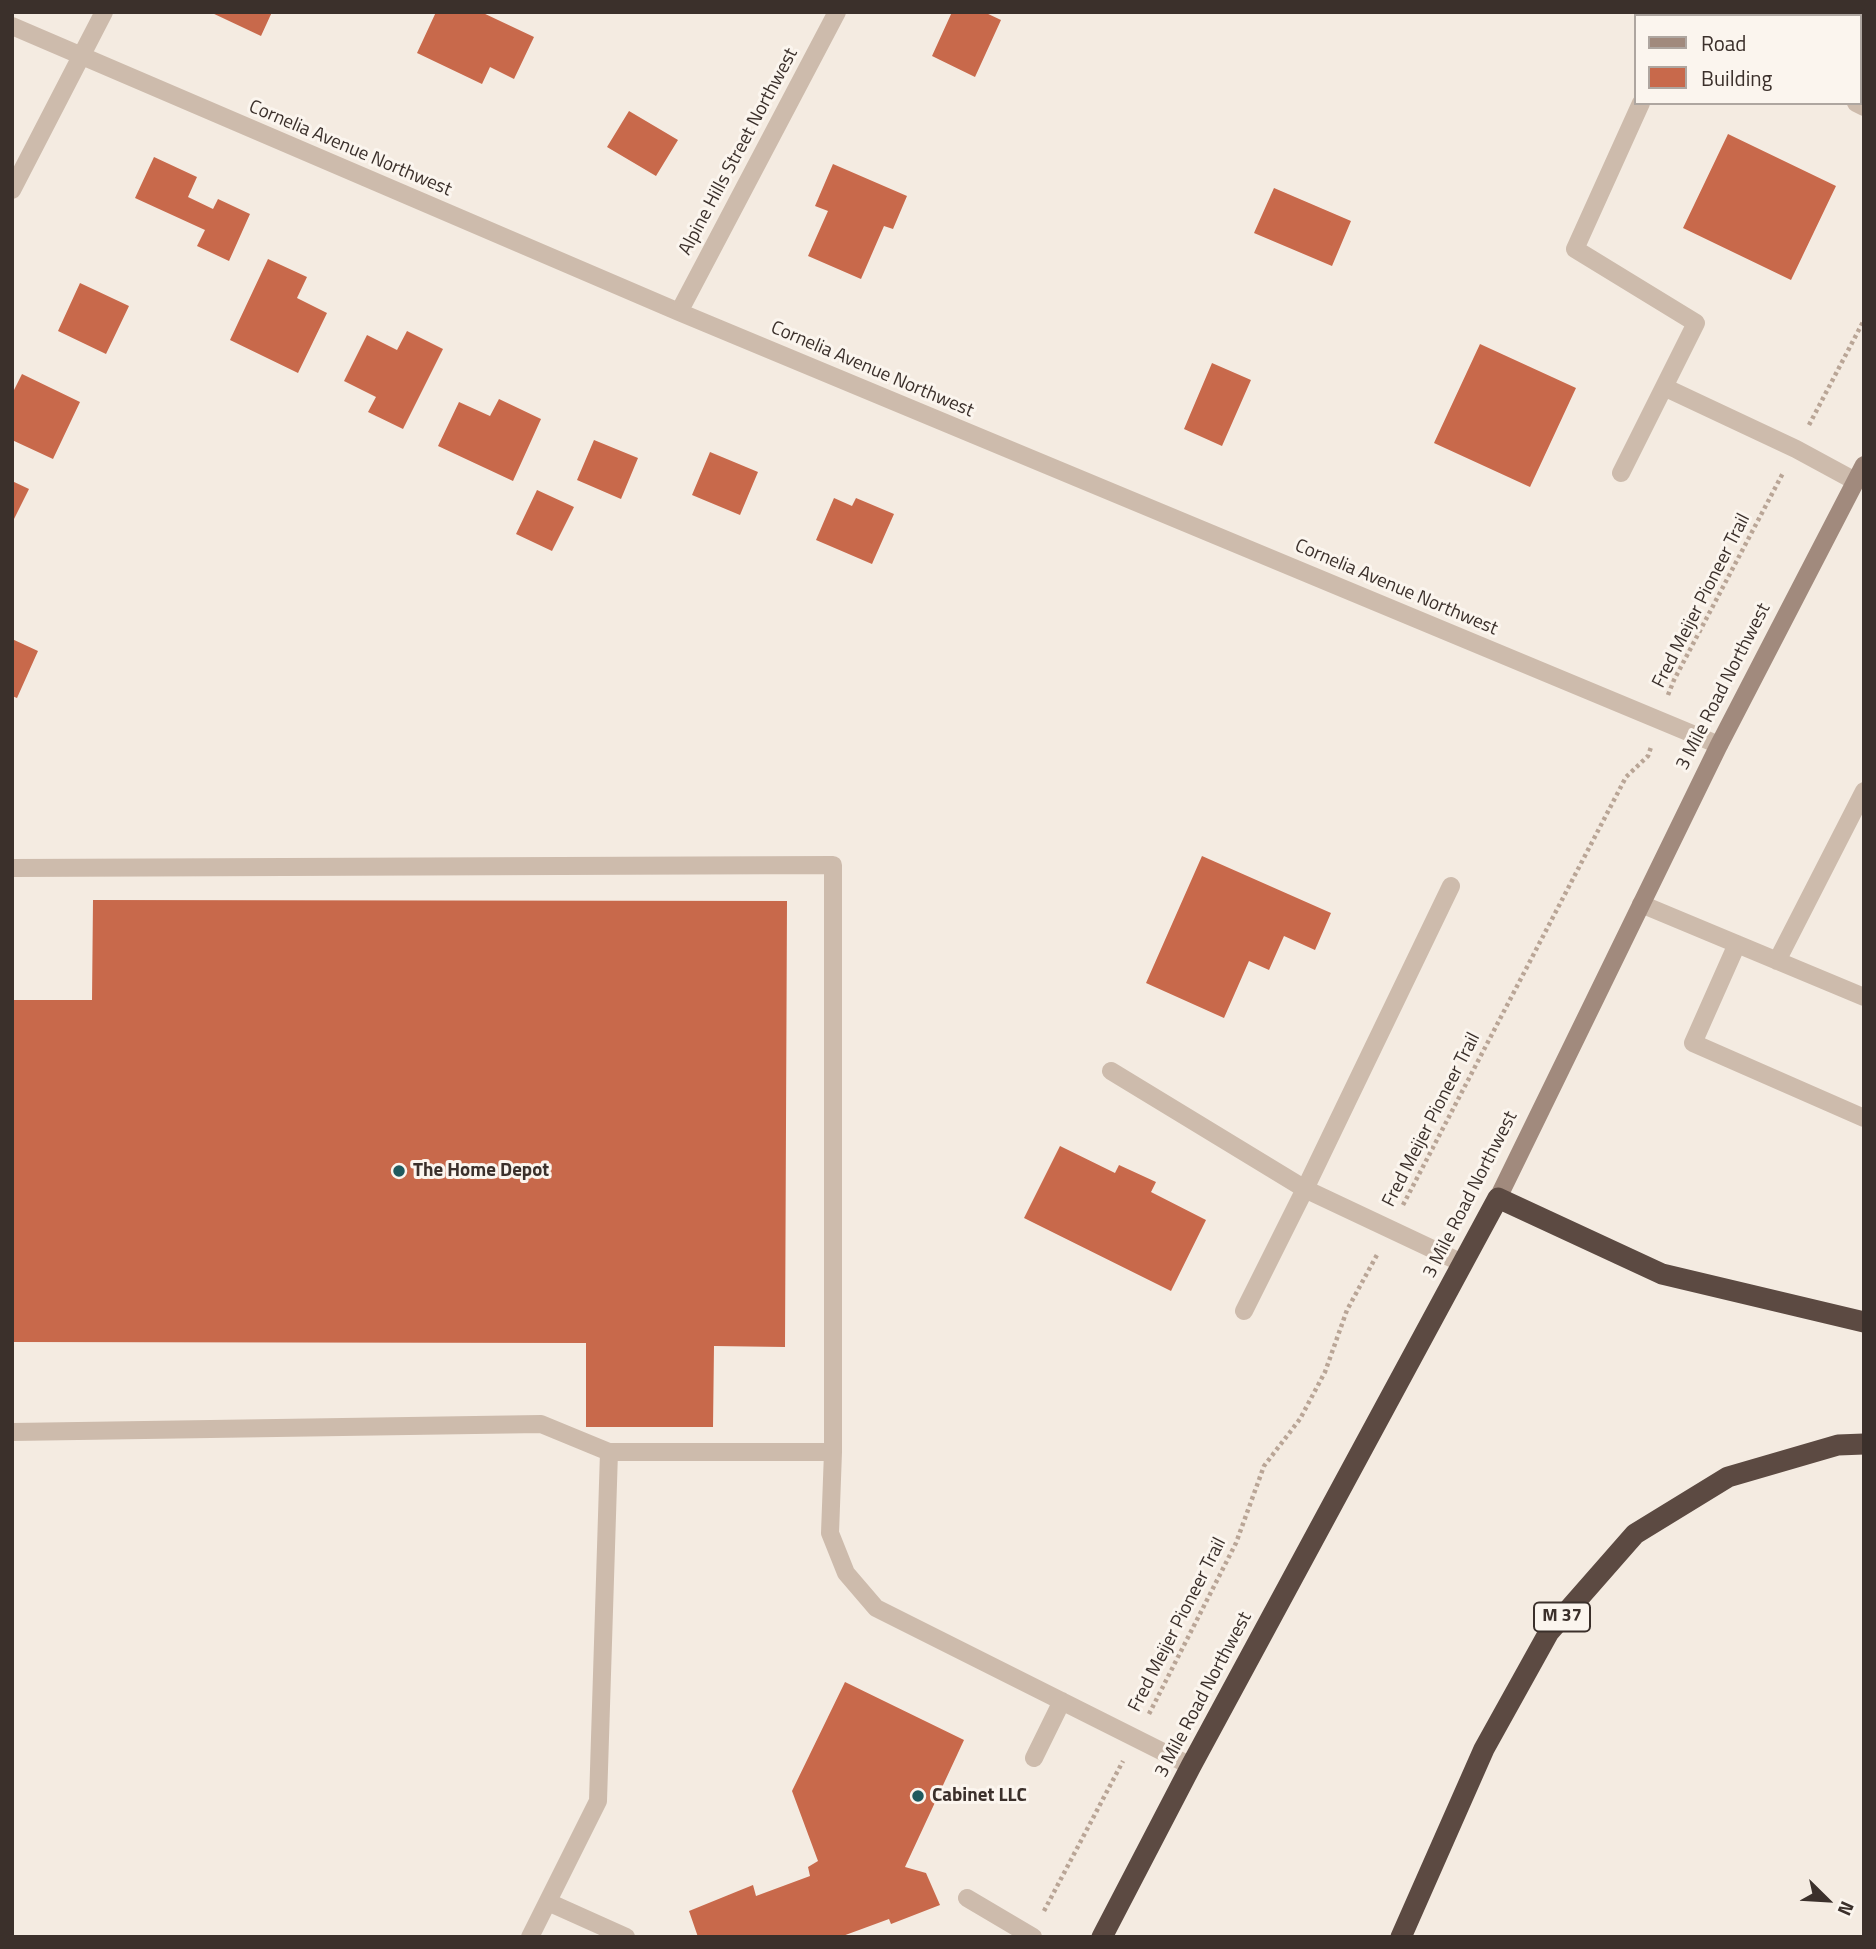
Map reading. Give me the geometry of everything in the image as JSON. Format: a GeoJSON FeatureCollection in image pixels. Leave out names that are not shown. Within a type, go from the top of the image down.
{"type":"FeatureCollection","features":[{"type":"Feature","properties":{"kind":"highway","name":"3 Mile Road Northwest"},"geometry":{"type":"LineString","coordinates":[[1102,1937],[1191,1766],[1498,1198]]}},
{"type":"Feature","properties":{"kind":"highway"},"geometry":{"type":"LineString","coordinates":[[1498,1198],[1662,1275],[1864,1322]]}},
{"type":"Feature","properties":{"kind":"highway","name":"M 37"},"geometry":{"type":"LineString","coordinates":[[1401,1937],[1484,1749],[1549,1632],[1635,1534],[1728,1477],[1838,1445],[1864,1444]]}},
{"type":"Feature","properties":{"kind":"main road","name":"3 Mile Road Northwest"},"geometry":{"type":"LineString","coordinates":[[1498,1198],[1719,745],[1860,473]]}},
{"type":"Feature","properties":{"kind":"street"},"geometry":{"type":"LineString","coordinates":[[12,190],[104,12]]}},
{"type":"Feature","properties":{"kind":"street","name":"Alpine Hills Street Northwest"},"geometry":{"type":"LineString","coordinates":[[679,312],[837,12]]}},
{"type":"Feature","properties":{"kind":"street","name":"Cornelia Avenue Northwest"},"geometry":{"type":"LineString","coordinates":[[12,26],[679,312],[1719,745]]}},
{"type":"Feature","properties":{"kind":"street"},"geometry":{"type":"LineString","coordinates":[[1621,473],[1696,323],[1575,249],[1640,105]]}},
{"type":"Feature","properties":{"kind":"street"},"geometry":{"type":"LineString","coordinates":[[1664,387],[1796,449],[1860,473]]}},
{"type":"Feature","properties":{"kind":"street"},"geometry":{"type":"LineString","coordinates":[[1777,961],[1864,790]]}},
{"type":"Feature","properties":{"kind":"street"},"geometry":{"type":"LineString","coordinates":[[12,868],[834,865],[833,1452],[830,1533],[846,1573],[876,1608],[1191,1766]]}},
{"type":"Feature","properties":{"kind":"street"},"geometry":{"type":"LineString","coordinates":[[1244,1311],[1451,886]]}},
{"type":"Feature","properties":{"kind":"street"},"geometry":{"type":"LineString","coordinates":[[1641,904],[1864,997]]}},
{"type":"Feature","properties":{"kind":"street"},"geometry":{"type":"LineString","coordinates":[[1737,944],[1693,1043],[1864,1118]]}},
{"type":"Feature","properties":{"kind":"street"},"geometry":{"type":"LineString","coordinates":[[1111,1071],[1305,1189],[1462,1263]]}},
{"type":"Feature","properties":{"kind":"street"},"geometry":{"type":"LineString","coordinates":[[12,1432],[541,1424],[609,1452],[833,1452]]}},
{"type":"Feature","properties":{"kind":"street"},"geometry":{"type":"LineString","coordinates":[[530,1937],[598,1801],[609,1452]]}},
{"type":"Feature","properties":{"kind":"street"},"geometry":{"type":"LineString","coordinates":[[1034,1758],[1062,1701]]}},
{"type":"Feature","properties":{"kind":"street"},"geometry":{"type":"LineString","coordinates":[[967,1898],[1032,1936]]}},
{"type":"Feature","properties":{"kind":"street"},"geometry":{"type":"LineString","coordinates":[[548,1902],[626,1937]]}},
{"type":"Feature","properties":{"kind":"path","name":"Fred Meijer Pioneer Trail"},"geometry":{"type":"LineString","coordinates":[[1032,1936],[1236,1543],[1264,1466],[1300,1419],[1325,1371],[1347,1310],[1626,777],[1648,756],[1674,680],[1864,320]]}},
{"type":"Feature","properties":{"kind":"building"},"geometry":{"type":"Polygon","coordinates":[[[210,12],[272,12],[261,36],[210,12]]]}},
{"type":"Feature","properties":{"kind":"building"},"geometry":{"type":"Polygon","coordinates":[[[436,12],[481,12],[534,37],[514,79],[490,67],[482,84],[417,53],[436,12]]]}},
{"type":"Feature","properties":{"kind":"building"},"geometry":{"type":"Polygon","coordinates":[[[952,12],[984,12],[1001,20],[975,77],[932,56],[952,12]]]}},
{"type":"Feature","properties":{"kind":"building"},"geometry":{"type":"Polygon","coordinates":[[[629,111],[678,140],[656,176],[607,147],[629,111]]]}},
{"type":"Feature","properties":{"kind":"building"},"geometry":{"type":"Polygon","coordinates":[[[1728,134],[1836,186],[1791,280],[1683,228],[1728,134]]]}},
{"type":"Feature","properties":{"kind":"building"},"geometry":{"type":"Polygon","coordinates":[[[154,157],[197,177],[188,197],[213,209],[218,199],[250,214],[229,261],[197,246],[205,230],[135,198],[154,157]]]}},
{"type":"Feature","properties":{"kind":"building"},"geometry":{"type":"Polygon","coordinates":[[[833,164],[907,196],[893,229],[884,226],[861,279],[808,256],[828,211],[815,206],[833,164]]]}},
{"type":"Feature","properties":{"kind":"building"},"geometry":{"type":"Polygon","coordinates":[[[1274,188],[1351,221],[1332,266],[1254,233],[1274,188]]]}},
{"type":"Feature","properties":{"kind":"building"},"geometry":{"type":"Polygon","coordinates":[[[268,259],[307,277],[297,298],[327,313],[298,373],[230,340],[268,259]]]}},
{"type":"Feature","properties":{"kind":"building"},"geometry":{"type":"Polygon","coordinates":[[[80,283],[129,306],[106,354],[58,331],[80,283]]]}},
{"type":"Feature","properties":{"kind":"building"},"geometry":{"type":"Polygon","coordinates":[[[407,331],[443,349],[403,429],[368,412],[376,397],[344,381],[367,335],[397,350],[407,331]]]}},
{"type":"Feature","properties":{"kind":"building"},"geometry":{"type":"Polygon","coordinates":[[[1480,344],[1576,388],[1530,487],[1434,443],[1480,344]]]}},
{"type":"Feature","properties":{"kind":"building"},"geometry":{"type":"Polygon","coordinates":[[[1212,363],[1251,380],[1222,446],[1184,429],[1212,363]]]}},
{"type":"Feature","properties":{"kind":"building"},"geometry":{"type":"Polygon","coordinates":[[[22,374],[80,402],[53,459],[12,440],[12,394],[22,374]]]}},
{"type":"Feature","properties":{"kind":"building"},"geometry":{"type":"Polygon","coordinates":[[[499,399],[541,419],[513,481],[438,446],[459,402],[490,416],[499,399]]]}},
{"type":"Feature","properties":{"kind":"building"},"geometry":{"type":"Polygon","coordinates":[[[594,440],[638,458],[621,499],[577,480],[594,440]]]}},
{"type":"Feature","properties":{"kind":"building"},"geometry":{"type":"Polygon","coordinates":[[[710,452],[758,472],[740,515],[692,495],[710,452]]]}},
{"type":"Feature","properties":{"kind":"building"},"geometry":{"type":"Polygon","coordinates":[[[12,481],[29,489],[12,523],[12,481]]]}},
{"type":"Feature","properties":{"kind":"building"},"geometry":{"type":"Polygon","coordinates":[[[537,490],[574,507],[552,551],[516,534],[537,490]]]}},
{"type":"Feature","properties":{"kind":"building"},"geometry":{"type":"Polygon","coordinates":[[[834,498],[852,506],[856,498],[894,514],[872,564],[816,540],[834,498]]]}},
{"type":"Feature","properties":{"kind":"building"},"geometry":{"type":"Polygon","coordinates":[[[12,639],[38,651],[17,698],[12,696],[12,639]]]}},
{"type":"Feature","properties":{"kind":"building"},"geometry":{"type":"Polygon","coordinates":[[[1202,856],[1331,913],[1315,950],[1284,936],[1269,970],[1249,961],[1224,1018],[1146,983],[1202,856]]]}},
{"type":"Feature","properties":{"kind":"building","name":"The Home Depot"},"geometry":{"type":"Polygon","coordinates":[[[93,900],[787,901],[785,1347],[714,1346],[713,1427],[586,1427],[586,1343],[12,1342],[12,1000],[92,1000],[93,900]]]}},
{"type":"Feature","properties":{"kind":"building"},"geometry":{"type":"Polygon","coordinates":[[[1060,1146],[1115,1173],[1119,1165],[1156,1182],[1151,1192],[1206,1220],[1171,1291],[1024,1218],[1060,1146]]]}},
{"type":"Feature","properties":{"kind":"building"},"geometry":{"type":"Polygon","coordinates":[[[845,1682],[964,1740],[905,1867],[926,1873],[940,1905],[891,1924],[889,1919],[840,1937],[698,1937],[689,1911],[753,1885],[756,1896],[810,1876],[808,1867],[818,1861],[792,1791],[845,1682]]]}},
{"type":"Feature","properties":{"kind":"place","name":"The Home Depot"},"geometry":{"type":"Point","coordinates":[399,1171]}},
{"type":"Feature","properties":{"kind":"place","name":"Cabinet LLC"},"geometry":{"type":"Point","coordinates":[918,1796]}}]}
